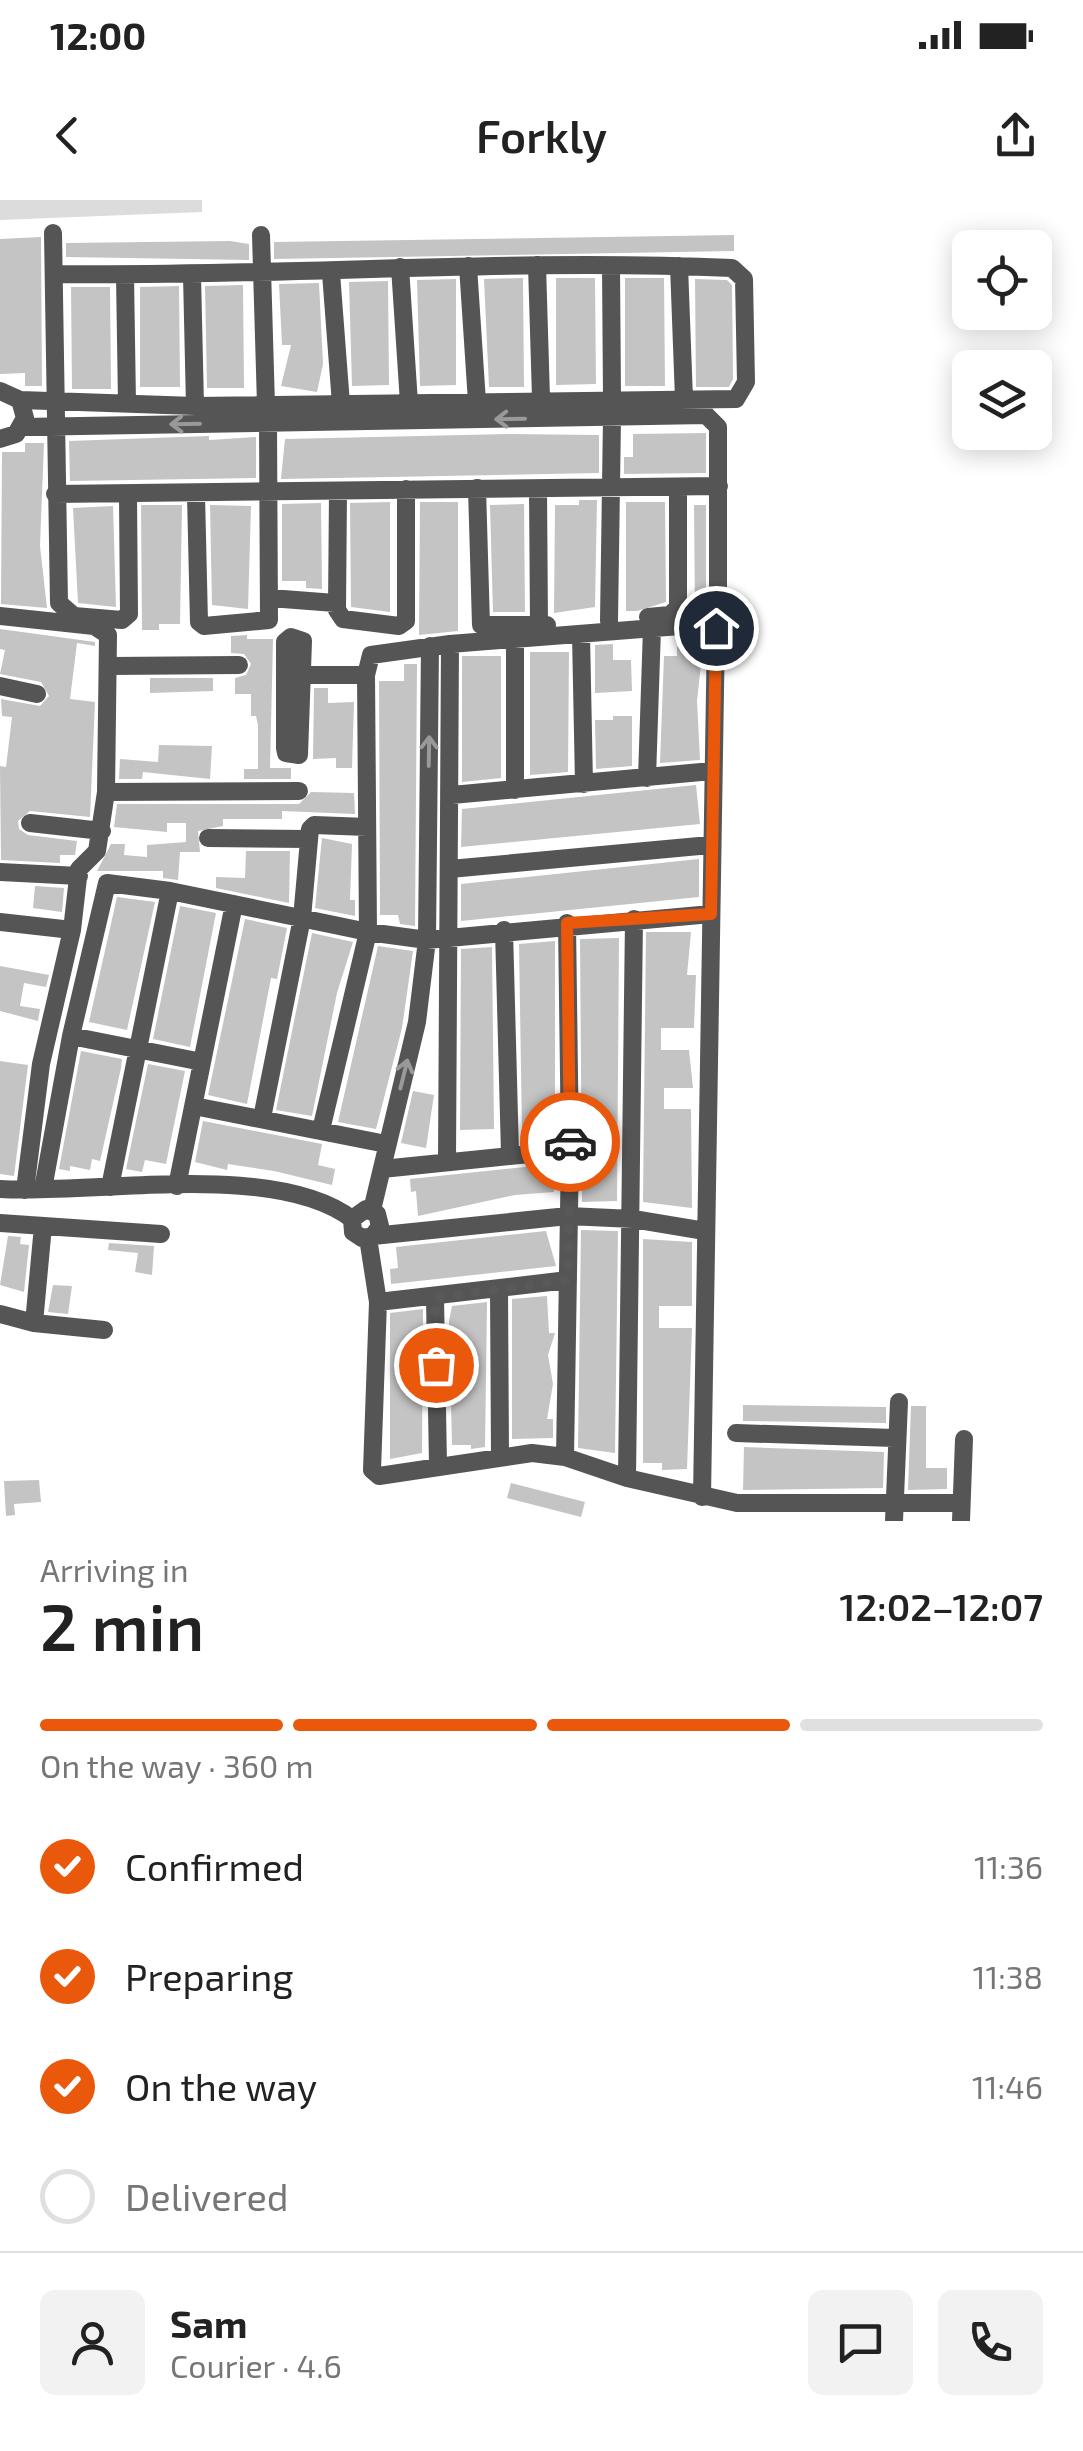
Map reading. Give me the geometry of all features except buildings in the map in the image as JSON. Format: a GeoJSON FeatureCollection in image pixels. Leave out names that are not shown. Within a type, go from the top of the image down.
{"type":"FeatureCollection","features":[{"type":"Feature","properties":{"kind":"street"},"geometry":{"type":"LineString","coordinates":[[53,233],[59,603],[74,616],[122,620],[128,614],[128,496]]}},
{"type":"Feature","properties":{"kind":"street"},"geometry":{"type":"LineString","coordinates":[[196,496],[199,622],[204,626],[264,622],[270,615],[270,598],[261,235]]}},
{"type":"Feature","properties":{"kind":"street"},"geometry":{"type":"LineString","coordinates":[[0,439],[22,427],[267,414],[612,418],[684,399],[736,399],[744,392],[744,279],[732,268],[537,265],[262,274],[54,274]]}},
{"type":"Feature","properties":{"kind":"street"},"geometry":{"type":"LineString","coordinates":[[537,265],[542,398]]}},
{"type":"Feature","properties":{"kind":"street"},"geometry":{"type":"LineString","coordinates":[[468,266],[477,402]]}},
{"type":"Feature","properties":{"kind":"street"},"geometry":{"type":"LineString","coordinates":[[679,266],[684,399]]}},
{"type":"Feature","properties":{"kind":"street"},"geometry":{"type":"LineString","coordinates":[[400,267],[410,404]]}},
{"type":"Feature","properties":{"kind":"street"},"geometry":{"type":"LineString","coordinates":[[611,267],[612,398]]}},
{"type":"Feature","properties":{"kind":"street"},"geometry":{"type":"LineString","coordinates":[[332,272],[341,404]]}},
{"type":"Feature","properties":{"kind":"street"},"geometry":{"type":"LineString","coordinates":[[125,275],[127,404]]}},
{"type":"Feature","properties":{"kind":"street"},"geometry":{"type":"LineString","coordinates":[[192,275],[194,406]]}},
{"type":"Feature","properties":{"kind":"street"},"geometry":{"type":"LineString","coordinates":[[0,391],[20,400],[194,406],[267,414]]}},
{"type":"Feature","properties":{"kind":"street"},"geometry":{"type":"LineString","coordinates":[[573,398],[573,418]]}},
{"type":"Feature","properties":{"kind":"street"},"geometry":{"type":"LineString","coordinates":[[304,414],[341,404],[612,398],[642,408],[712,417],[718,427],[718,587]]}},
{"type":"Feature","properties":{"kind":"street"},"geometry":{"type":"LineString","coordinates":[[20,400],[25,418],[22,427]]}},
{"type":"Feature","properties":{"kind":"street"},"geometry":{"type":"LineString","coordinates":[[609,621],[612,418]]}},
{"type":"Feature","properties":{"kind":"street"},"geometry":{"type":"LineString","coordinates":[[477,488],[480,625],[539,626],[670,615],[678,606],[678,486]]}},
{"type":"Feature","properties":{"kind":"street"},"geometry":{"type":"LineString","coordinates":[[55,494],[196,496],[719,486]]}},
{"type":"Feature","properties":{"kind":"street"},"geometry":{"type":"LineString","coordinates":[[338,492],[335,603],[343,619],[399,626],[406,622],[406,489]]}},
{"type":"Feature","properties":{"kind":"street"},"geometry":{"type":"LineString","coordinates":[[538,489],[539,626]]}},
{"type":"Feature","properties":{"kind":"street"},"geometry":{"type":"LineString","coordinates":[[270,598],[335,603]]}},
{"type":"Feature","properties":{"kind":"street"},"geometry":{"type":"LineString","coordinates":[[0,616],[102,628],[108,635],[110,666],[102,831],[96,851],[83,862],[78,876],[72,930],[41,1064],[34,1189]]}},
{"type":"Feature","properties":{"kind":"street"},"geometry":{"type":"LineString","coordinates":[[647,778],[652,628]]}},
{"type":"Feature","properties":{"kind":"street"},"geometry":{"type":"LineString","coordinates":[[321,1130],[368,932],[366,675],[371,655],[450,644],[652,628],[716,628],[702,1497]]}},
{"type":"Feature","properties":{"kind":"street"},"geometry":{"type":"LineString","coordinates":[[581,634],[584,784]]}},
{"type":"Feature","properties":{"kind":"street"},"geometry":{"type":"LineString","coordinates":[[291,637],[303,640],[303,675],[302,750],[298,755],[284,748],[285,642],[291,637]]}},
{"type":"Feature","properties":{"kind":"street"},"geometry":{"type":"LineString","coordinates":[[514,639],[515,790]]}},
{"type":"Feature","properties":{"kind":"street"},"geometry":{"type":"LineString","coordinates":[[447,1160],[450,644]]}},
{"type":"Feature","properties":{"kind":"street"},"geometry":{"type":"LineString","coordinates":[[372,1210],[417,1022],[427,940],[430,646]]}},
{"type":"Feature","properties":{"kind":"street"},"geometry":{"type":"LineString","coordinates":[[110,666],[239,665]]}},
{"type":"Feature","properties":{"kind":"street"},"geometry":{"type":"LineString","coordinates":[[303,675],[366,675]]}},
{"type":"Feature","properties":{"kind":"street"},"geometry":{"type":"LineString","coordinates":[[0,686],[37,694]]}},
{"type":"Feature","properties":{"kind":"street"},"geometry":{"type":"LineString","coordinates":[[452,795],[712,771]]}},
{"type":"Feature","properties":{"kind":"street"},"geometry":{"type":"LineString","coordinates":[[106,792],[298,791]]}},
{"type":"Feature","properties":{"kind":"street"},"geometry":{"type":"LineString","coordinates":[[30,823],[102,831]]}},
{"type":"Feature","properties":{"kind":"street"},"geometry":{"type":"LineString","coordinates":[[262,1118],[302,918],[308,839],[314,825],[367,826]]}},
{"type":"Feature","properties":{"kind":"street"},"geometry":{"type":"LineString","coordinates":[[208,838],[308,839]]}},
{"type":"Feature","properties":{"kind":"street"},"geometry":{"type":"LineString","coordinates":[[451,863],[710,839]]}},
{"type":"Feature","properties":{"kind":"street"},"geometry":{"type":"LineString","coordinates":[[0,872],[78,876]]}},
{"type":"Feature","properties":{"kind":"street"},"geometry":{"type":"LineString","coordinates":[[34,1189],[107,884],[170,891],[368,932],[427,940],[567,923],[711,914]]}},
{"type":"Feature","properties":{"kind":"street"},"geometry":{"type":"LineString","coordinates":[[110,1187],[170,891]]}},
{"type":"Feature","properties":{"kind":"street"},"geometry":{"type":"LineString","coordinates":[[178,1186],[234,904]]}},
{"type":"Feature","properties":{"kind":"street"},"geometry":{"type":"LineString","coordinates":[[626,1478],[633,1219],[634,919]]}},
{"type":"Feature","properties":{"kind":"street"},"geometry":{"type":"LineString","coordinates":[[0,922],[72,930]]}},
{"type":"Feature","properties":{"kind":"street"},"geometry":{"type":"LineString","coordinates":[[565,1458],[570,1150],[567,923]]}},
{"type":"Feature","properties":{"kind":"street"},"geometry":{"type":"LineString","coordinates":[[504,930],[510,1154]]}},
{"type":"Feature","properties":{"kind":"street"},"geometry":{"type":"LineString","coordinates":[[72,1036],[202,1062]]}},
{"type":"Feature","properties":{"kind":"street"},"geometry":{"type":"LineString","coordinates":[[194,1106],[386,1144]]}},
{"type":"Feature","properties":{"kind":"street"},"geometry":{"type":"LineString","coordinates":[[382,1169],[570,1150]]}},
{"type":"Feature","properties":{"kind":"street"},"geometry":{"type":"LineString","coordinates":[[0,1189],[178,1186],[294,1194],[338,1208],[352,1219]]}},
{"type":"Feature","properties":{"kind":"street"},"geometry":{"type":"LineString","coordinates":[[372,1210],[360,1210],[352,1219],[353,1232],[370,1237],[568,1216],[633,1219],[705,1231]]}},
{"type":"Feature","properties":{"kind":"street"},"geometry":{"type":"LineString","coordinates":[[372,1210],[380,1220],[370,1237],[378,1302],[372,1470],[388,1477],[500,1456],[565,1458],[702,1497],[734,1512],[961,1512],[964,1439]]}},
{"type":"Feature","properties":{"kind":"street"},"geometry":{"type":"LineString","coordinates":[[0,1223],[161,1234]]}},
{"type":"Feature","properties":{"kind":"street"},"geometry":{"type":"LineString","coordinates":[[34,1323],[43,1226]]}},
{"type":"Feature","properties":{"kind":"street"},"geometry":{"type":"LineString","coordinates":[[378,1302],[568,1280]]}},
{"type":"Feature","properties":{"kind":"street"},"geometry":{"type":"LineString","coordinates":[[499,1288],[500,1456]]}},
{"type":"Feature","properties":{"kind":"street"},"geometry":{"type":"LineString","coordinates":[[435,1298],[438,1465]]}},
{"type":"Feature","properties":{"kind":"street"},"geometry":{"type":"LineString","coordinates":[[0,1314],[34,1323],[104,1330]]}},
{"type":"Feature","properties":{"kind":"street"},"geometry":{"type":"LineString","coordinates":[[894,1512],[899,1402]]}},
{"type":"Feature","properties":{"kind":"street"},"geometry":{"type":"LineString","coordinates":[[736,1433],[895,1438]]}},
{"type":"Feature","properties":{"kind":"shaded area"},"geometry":{"type":"Polygon","coordinates":[[[0,200],[202,200],[202,212],[0,220],[0,200]]]}},
{"type":"Feature","properties":{"kind":"way so far"},"geometry":{"type":"LineString","coordinates":[[436,1365],[435,1298],[568,1280],[570,1142]]}},
{"type":"Feature","properties":{"kind":"route"},"geometry":{"type":"LineString","coordinates":[[570,1142],[567,923],[711,914],[716,628]]}}]}
